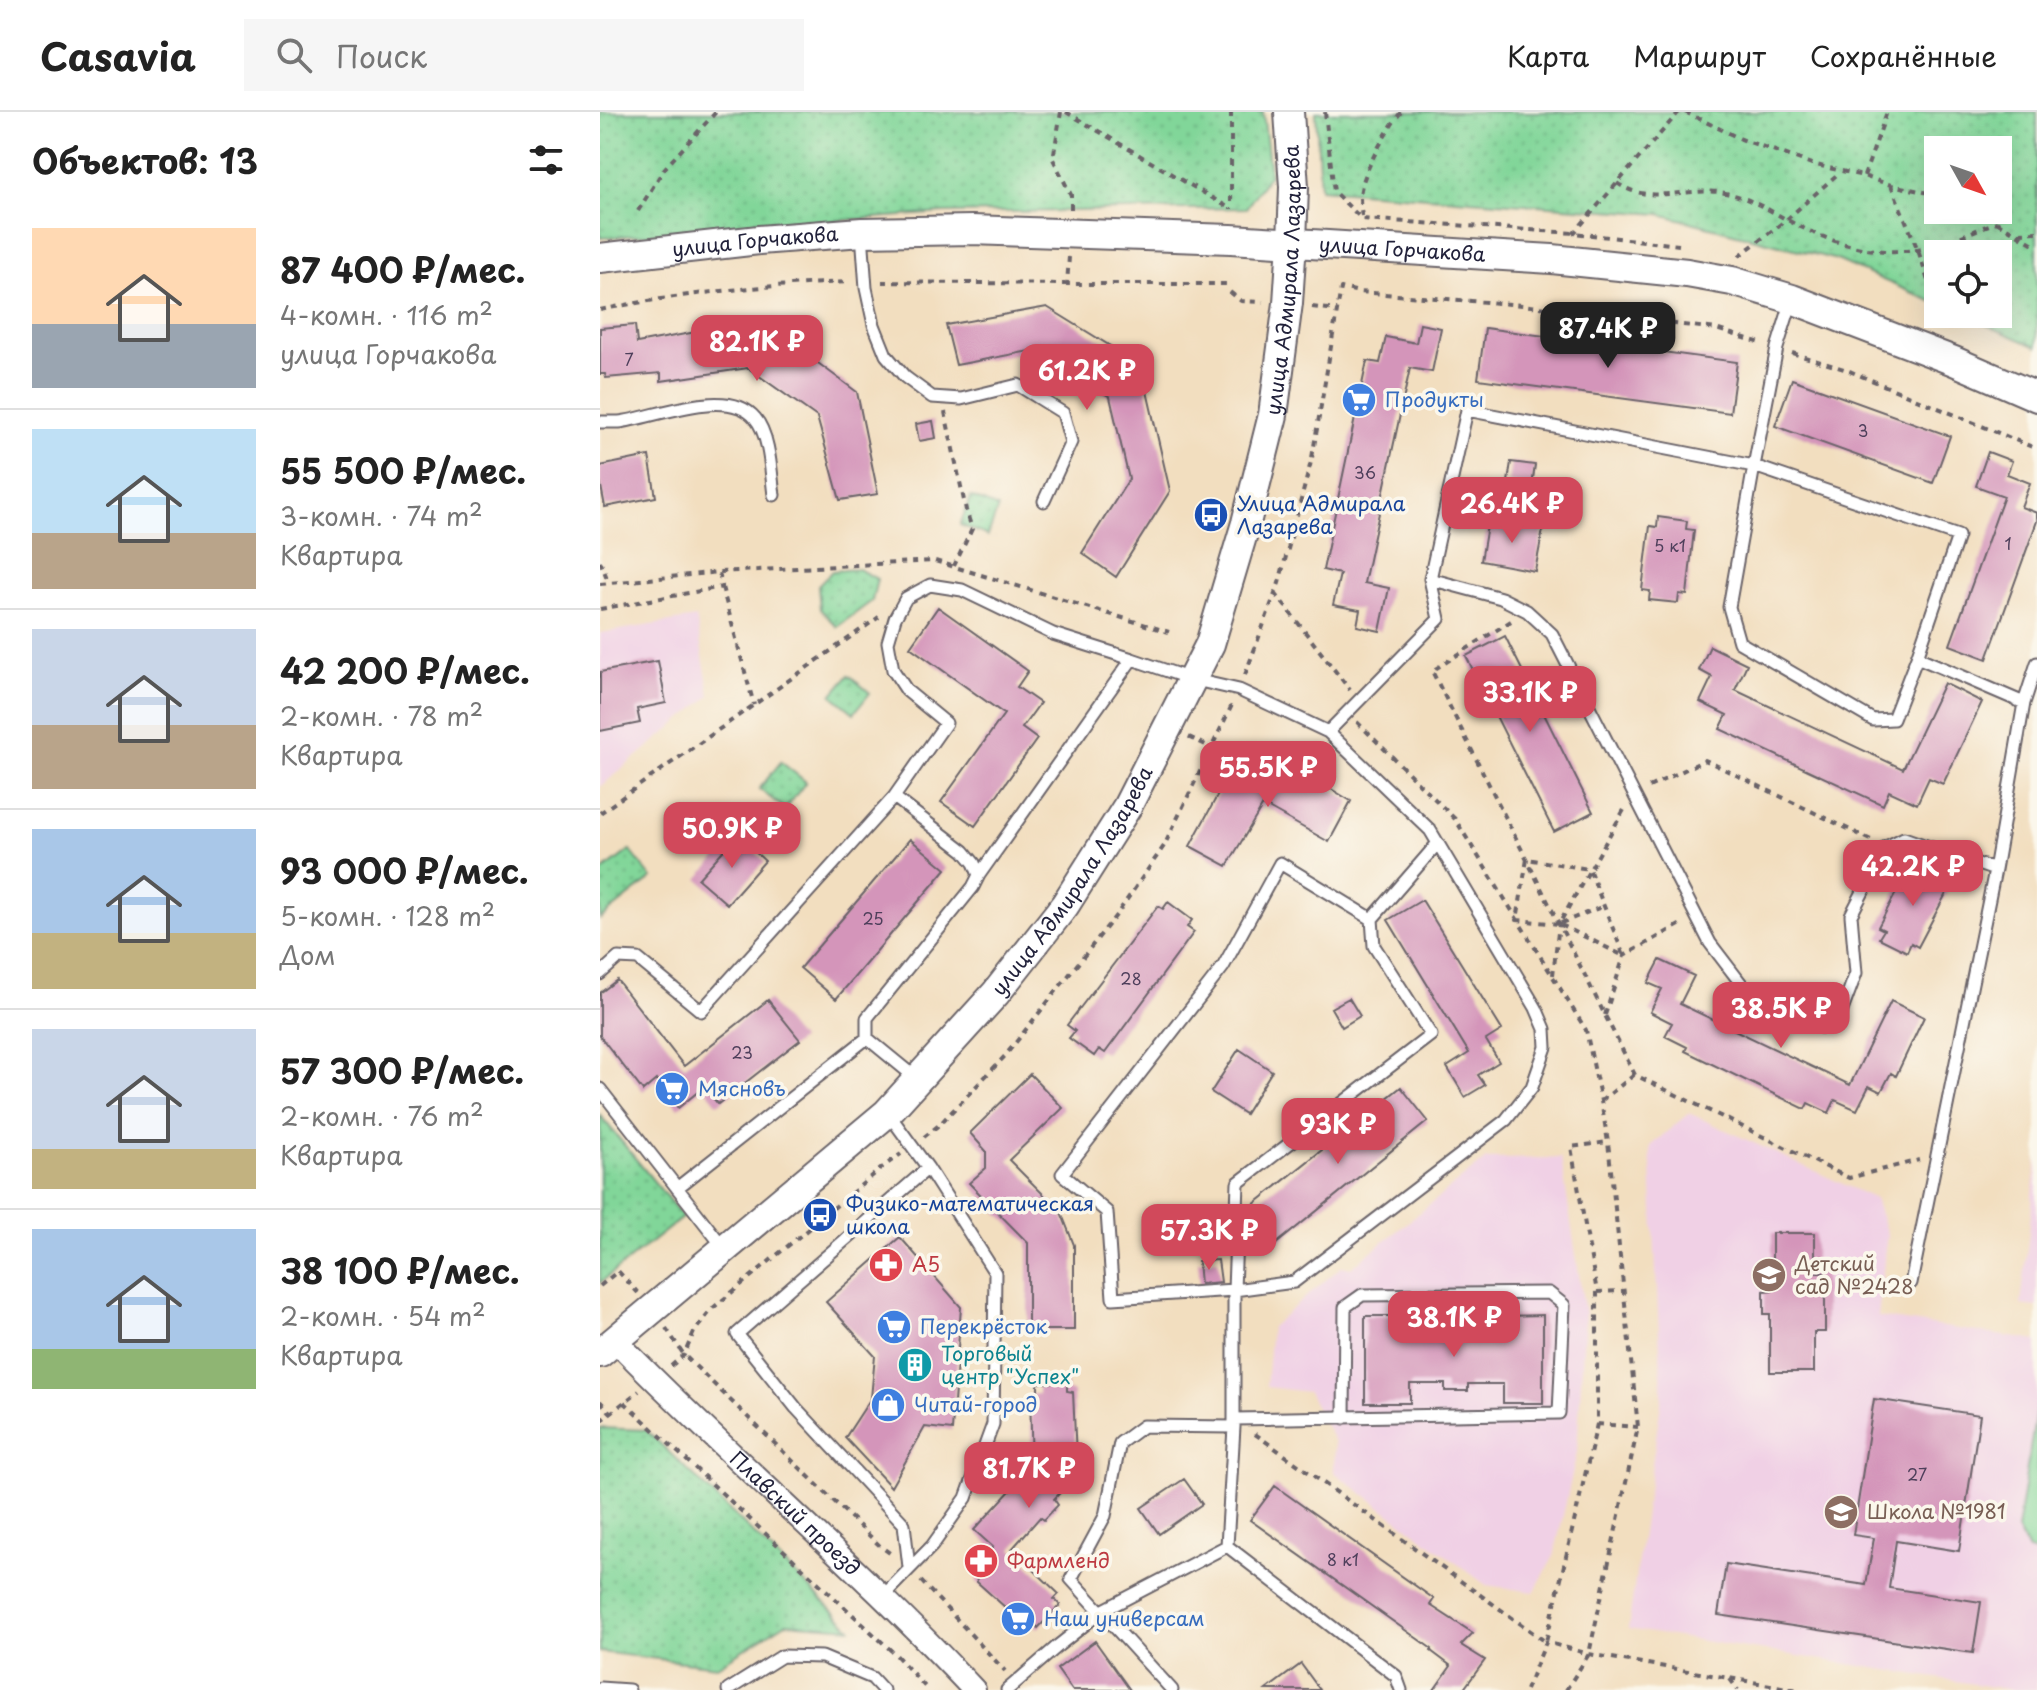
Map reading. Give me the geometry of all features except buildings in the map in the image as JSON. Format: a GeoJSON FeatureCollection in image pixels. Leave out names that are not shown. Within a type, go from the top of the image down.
{"type":"FeatureCollection","features":[{"type":"Feature","properties":{"kind":"street","name":"улица Адмирала Лазарева"},"geometry":{"type":"LineString","coordinates":[[608,1346],[887,1113],[996,993],[1065,905],[1127,807],[1210,644],[1246,523],[1273,415],[1288,303],[1292,242],[1294,187],[1289,112]]}},
{"type":"Feature","properties":{"kind":"street","name":"улица Горчакова"},"geometry":{"type":"LineString","coordinates":[[600,258],[862,232],[982,230],[1292,242],[1552,259],[1687,273],[1732,281],[1792,299],[1954,361],[2037,397]]}},
{"type":"Feature","properties":{"kind":"street","name":"Плавский проезд"},"geometry":{"type":"LineString","coordinates":[[608,1346],[653,1379],[882,1597],[972,1689]]}},
{"type":"Feature","properties":{"kind":"lane"},"geometry":{"type":"LineString","coordinates":[[862,232],[874,325],[886,355],[905,377],[932,397],[942,398],[961,399],[1018,385],[1063,413],[1071,442],[1044,501]]}},
{"type":"Feature","properties":{"kind":"lane"},"geometry":{"type":"LineString","coordinates":[[1328,732],[1439,619],[1430,579],[1467,410],[1754,466],[1958,536],[1893,719],[1873,720],[1739,642],[1729,607],[1754,466],[1777,348],[1792,299]]}},
{"type":"Feature","properties":{"kind":"lane"},"geometry":{"type":"LineString","coordinates":[[600,422],[618,422],[703,404],[739,405],[756,418],[765,439],[774,495]]}},
{"type":"Feature","properties":{"kind":"lane"},"geometry":{"type":"LineString","coordinates":[[1430,579],[1501,598],[1527,611],[1552,634],[1710,943],[1746,990],[1821,1027],[1841,1013],[1856,973],[1851,915],[1886,847],[1904,838],[1995,870]]}},
{"type":"Feature","properties":{"kind":"lane"},"geometry":{"type":"LineString","coordinates":[[600,974],[618,958],[638,959],[701,1011],[894,797],[946,723],[907,691],[893,670],[888,642],[895,618],[906,598],[930,585],[962,590],[1053,634],[1191,679],[1239,690],[1328,732],[1430,830],[1536,1008],[1545,1029],[1546,1047],[1532,1087],[1506,1120],[1294,1282],[1234,1290],[1113,1298],[1107,1212],[1062,1174],[1223,967],[1280,863],[1372,919]]}},
{"type":"Feature","properties":{"kind":"lane"},"geometry":{"type":"LineString","coordinates":[[1917,657],[2024,703]]}},
{"type":"Feature","properties":{"kind":"lane"},"geometry":{"type":"LineString","coordinates":[[867,1038],[867,1018],[973,887],[1132,659]]}},
{"type":"Feature","properties":{"kind":"lane"},"geometry":{"type":"LineString","coordinates":[[1911,1283],[1995,870],[2024,703],[2037,663]]}},
{"type":"Feature","properties":{"kind":"lane"},"geometry":{"type":"LineString","coordinates":[[894,797],[964,851],[979,875]]}},
{"type":"Feature","properties":{"kind":"lane"},"geometry":{"type":"LineString","coordinates":[[1227,1546],[1234,1423],[1238,1183],[1431,1035],[1374,946],[1372,919],[1438,843]]}},
{"type":"Feature","properties":{"kind":"lane"},"geometry":{"type":"LineString","coordinates":[[867,1038],[917,1079]]}},
{"type":"Feature","properties":{"kind":"lane"},"geometry":{"type":"LineString","coordinates":[[677,1188],[867,1038]]}},
{"type":"Feature","properties":{"kind":"lane"},"geometry":{"type":"LineString","coordinates":[[600,1089],[725,1249]]}},
{"type":"Feature","properties":{"kind":"lane"},"geometry":{"type":"LineString","coordinates":[[882,1597],[932,1546],[966,1498],[993,1424],[995,1273],[928,1168],[887,1113]]}},
{"type":"Feature","properties":{"kind":"lane"},"geometry":{"type":"LineString","coordinates":[[909,1567],[904,1524],[796,1408],[737,1334],[928,1168]]}},
{"type":"Feature","properties":{"kind":"lane"},"geometry":{"type":"LineString","coordinates":[[1172,1690],[1071,1579],[1105,1516],[1120,1443],[1143,1426],[1559,1413],[1564,1305],[1549,1293],[1362,1295],[1345,1307],[1344,1418]]}},
{"type":"Feature","properties":{"kind":"lane"},"geometry":{"type":"LineString","coordinates":[[1011,1687],[1102,1611],[1227,1546]]}},
{"type":"Feature","properties":{"kind":"lane"},"geometry":{"type":"LineString","coordinates":[[1227,1546],[1396,1676],[1401,1690]]}},
{"type":"Feature","properties":{"kind":"lane"},"geometry":{"type":"LineString","coordinates":[[728,1690],[782,1656],[822,1657],[872,1678],[883,1690]]}},
{"type":"Feature","properties":{"kind":"lane"},"geometry":{"type":"LineString","coordinates":[[600,1688],[625,1690]]}},
{"type":"Feature","properties":{"kind":"path"},"geometry":{"type":"LineString","coordinates":[[638,211],[664,169],[716,112]]}},
{"type":"Feature","properties":{"kind":"path"},"geometry":{"type":"LineString","coordinates":[[1067,284],[1071,195],[1053,159],[1063,112],[1231,209],[1231,112]]}},
{"type":"Feature","properties":{"kind":"path"},"geometry":{"type":"LineString","coordinates":[[1325,112],[1334,192],[1362,219],[1360,194],[1373,158],[1401,112]]}},
{"type":"Feature","properties":{"kind":"path"},"geometry":{"type":"LineString","coordinates":[[1552,259],[1679,112]]}},
{"type":"Feature","properties":{"kind":"path"},"geometry":{"type":"LineString","coordinates":[[1685,112],[1741,139],[1812,164],[1924,192]]}},
{"type":"Feature","properties":{"kind":"path"},"geometry":{"type":"LineString","coordinates":[[1863,176],[1886,114]]}},
{"type":"Feature","properties":{"kind":"path"},"geometry":{"type":"LineString","coordinates":[[1741,256],[1840,172]]}},
{"type":"Feature","properties":{"kind":"path"},"geometry":{"type":"LineString","coordinates":[[1617,183],[1643,194],[1726,193],[1749,201],[1808,231],[1861,249],[1884,252],[1918,250],[1991,224]]}},
{"type":"Feature","properties":{"kind":"path"},"geometry":{"type":"LineString","coordinates":[[1891,185],[1924,269]]}},
{"type":"Feature","properties":{"kind":"path"},"geometry":{"type":"LineString","coordinates":[[2001,224],[2037,246]]}},
{"type":"Feature","properties":{"kind":"path"},"geometry":{"type":"LineString","coordinates":[[2019,234],[2037,232]]}},
{"type":"Feature","properties":{"kind":"path"},"geometry":{"type":"LineString","coordinates":[[600,310],[758,286],[866,281],[1230,284]]}},
{"type":"Feature","properties":{"kind":"path"},"geometry":{"type":"LineString","coordinates":[[942,398],[972,529],[954,566]]}},
{"type":"Feature","properties":{"kind":"path"},"geometry":{"type":"LineString","coordinates":[[600,561],[609,583]]}},
{"type":"Feature","properties":{"kind":"path"},"geometry":{"type":"LineString","coordinates":[[600,584],[719,572],[935,561],[1169,632]]}},
{"type":"Feature","properties":{"kind":"path"},"geometry":{"type":"LineString","coordinates":[[719,572],[754,705]]}},
{"type":"Feature","properties":{"kind":"path"},"geometry":{"type":"LineString","coordinates":[[600,609],[722,587]]}},
{"type":"Feature","properties":{"kind":"path"},"geometry":{"type":"LineString","coordinates":[[1275,593],[1359,701]]}},
{"type":"Feature","properties":{"kind":"path"},"geometry":{"type":"LineString","coordinates":[[600,813],[906,598]]}},
{"type":"Feature","properties":{"kind":"path"},"geometry":{"type":"LineString","coordinates":[[1527,611],[1432,671],[1635,1075],[1849,1178],[1937,1155]]}},
{"type":"Feature","properties":{"kind":"path"},"geometry":{"type":"LineString","coordinates":[[1347,712],[1455,819],[1586,1030],[1608,1142],[1638,1427],[1589,1654],[1566,1690]]}},
{"type":"Feature","properties":{"kind":"path"},"geometry":{"type":"LineString","coordinates":[[1553,977],[1559,924],[1633,794],[1705,760],[1886,847]]}},
{"type":"Feature","properties":{"kind":"path"},"geometry":{"type":"LineString","coordinates":[[1527,859],[1589,869]]}},
{"type":"Feature","properties":{"kind":"path"},"geometry":{"type":"LineString","coordinates":[[1517,920],[1527,859]]}},
{"type":"Feature","properties":{"kind":"path"},"geometry":{"type":"LineString","coordinates":[[1589,869],[1624,956],[1605,1015]]}},
{"type":"Feature","properties":{"kind":"path"},"geometry":{"type":"LineString","coordinates":[[1559,924],[1604,906]]}},
{"type":"Feature","properties":{"kind":"path"},"geometry":{"type":"LineString","coordinates":[[1624,956],[1696,916]]}},
{"type":"Feature","properties":{"kind":"path"},"geometry":{"type":"LineString","coordinates":[[1517,920],[1559,924],[1624,956]]}},
{"type":"Feature","properties":{"kind":"path"},"geometry":{"type":"LineString","coordinates":[[1601,1101],[1635,1075]]}},
{"type":"Feature","properties":{"kind":"path"},"geometry":{"type":"LineString","coordinates":[[1526,1690],[1546,1642],[1597,1424],[1597,1292],[1571,1147],[1608,1142]]}},
{"type":"Feature","properties":{"kind":"path"},"geometry":{"type":"LineString","coordinates":[[1597,1292],[1624,1291]]}},
{"type":"Feature","properties":{"kind":"path"},"geometry":{"type":"LineString","coordinates":[[684,1355],[880,1546],[909,1567],[994,1658],[1011,1687]]}},
{"type":"Feature","properties":{"kind":"path"},"geometry":{"type":"LineString","coordinates":[[600,1401],[611,1413]]}},
{"type":"Feature","properties":{"kind":"path"},"geometry":{"type":"LineString","coordinates":[[624,1402],[896,1655],[928,1690]]}},
{"type":"Feature","properties":{"kind":"path"},"geometry":{"type":"LineString","coordinates":[[1234,1423],[1546,1642],[1589,1654],[1797,1690]]}},
{"type":"Feature","properties":{"kind":"path"},"geometry":{"type":"LineString","coordinates":[[1597,1424],[1638,1427]]}},
{"type":"Feature","properties":{"kind":"path"},"geometry":{"type":"LineString","coordinates":[[1730,1678],[1738,1690]]}},
{"type":"Feature","properties":{"kind":"shaded area"},"geometry":{"type":"Polygon","coordinates":[[[696,618],[710,696],[600,787],[600,633],[696,618]]]}},
{"type":"Feature","properties":{"kind":"shaded area","name":"Школа №1981"},"geometry":{"type":"Polygon","coordinates":[[[1689,1113],[1875,1199],[1887,1234],[1878,1317],[2037,1341],[2037,1690],[2012,1690],[1628,1629],[1662,1396],[1650,1146],[1689,1113]]]}},
{"type":"Feature","properties":{"kind":"shaded area"},"geometry":{"type":"Polygon","coordinates":[[[1561,1158],[1585,1314],[1577,1452],[1554,1556],[1534,1592],[1486,1585],[1334,1472],[1335,1442],[1308,1392],[1266,1387],[1271,1327],[1342,1266],[1351,1268],[1486,1159],[1561,1158]]]}},
{"type":"Feature","properties":{"kind":"shaded area"},"geometry":{"type":"Polygon","coordinates":[[[2037,1158],[2037,1307],[2021,1305],[2037,1158]]]}},
{"type":"Feature","properties":{"kind":"green space"},"geometry":{"type":"Polygon","coordinates":[[[600,112],[1263,112],[1270,174],[1246,208],[943,213],[600,238],[600,112]]]}},
{"type":"Feature","properties":{"kind":"green space"},"geometry":{"type":"Polygon","coordinates":[[[1316,112],[2037,112],[2037,347],[1993,328],[2012,328],[2012,240],[1924,240],[1924,298],[1837,260],[1660,214],[1320,189],[1316,112]]]}},
{"type":"Feature","properties":{"kind":"green space"},"geometry":{"type":"Polygon","coordinates":[[[971,497],[998,508],[988,536],[960,525],[971,497]]]}},
{"type":"Feature","properties":{"kind":"green space"},"geometry":{"type":"Polygon","coordinates":[[[858,569],[877,579],[872,601],[837,627],[820,609],[818,586],[832,571],[858,569]]]}},
{"type":"Feature","properties":{"kind":"green space"},"geometry":{"type":"Polygon","coordinates":[[[849,675],[870,693],[854,713],[832,695],[849,675]]]}},
{"type":"Feature","properties":{"kind":"green space"},"geometry":{"type":"Polygon","coordinates":[[[781,762],[806,782],[785,809],[759,789],[781,762]]]}},
{"type":"Feature","properties":{"kind":"green space"},"geometry":{"type":"Polygon","coordinates":[[[630,850],[652,878],[600,919],[600,873],[630,850]]]}},
{"type":"Feature","properties":{"kind":"green space"},"geometry":{"type":"Polygon","coordinates":[[[600,1115],[683,1217],[600,1283],[600,1115]]]}},
{"type":"Feature","properties":{"kind":"green space"},"geometry":{"type":"Polygon","coordinates":[[[2037,1406],[2037,1552],[2028,1551],[2017,1530],[2037,1406]]]}},
{"type":"Feature","properties":{"kind":"green space"},"geometry":{"type":"Polygon","coordinates":[[[600,1428],[646,1430],[851,1628],[786,1623],[717,1666],[600,1652],[600,1428]]]}},
{"type":"Feature","properties":{"kind":"place","name":"Продукты"},"geometry":{"type":"Point","coordinates":[1359,400]}},
{"type":"Feature","properties":{"kind":"place","name":"Улица Адмирала Лазарева"},"geometry":{"type":"Point","coordinates":[1211,515]}},
{"type":"Feature","properties":{"kind":"place","name":"Мясновъ"},"geometry":{"type":"Point","coordinates":[672,1089]}},
{"type":"Feature","properties":{"kind":"place","name":"Физико-математическая школа"},"geometry":{"type":"Point","coordinates":[820,1215]}},
{"type":"Feature","properties":{"kind":"place","name":"А5"},"geometry":{"type":"Point","coordinates":[886,1265]}},
{"type":"Feature","properties":{"kind":"place","name":"Детский сад №2428"},"geometry":{"type":"Point","coordinates":[1769,1275]}},
{"type":"Feature","properties":{"kind":"place","name":"Перекрёсток"},"geometry":{"type":"Point","coordinates":[894,1327]}},
{"type":"Feature","properties":{"kind":"place","name":"Торговый центр \"Успех\""},"geometry":{"type":"Point","coordinates":[915,1365]}},
{"type":"Feature","properties":{"kind":"place","name":"Читай-город"},"geometry":{"type":"Point","coordinates":[888,1405]}},
{"type":"Feature","properties":{"kind":"place","name":"Школа №1981"},"geometry":{"type":"Point","coordinates":[1841,1512]}},
{"type":"Feature","properties":{"kind":"place","name":"Фармленд"},"geometry":{"type":"Point","coordinates":[981,1561]}},
{"type":"Feature","properties":{"kind":"place","name":"Наш универсам"},"geometry":{"type":"Point","coordinates":[1018,1619]}}]}
